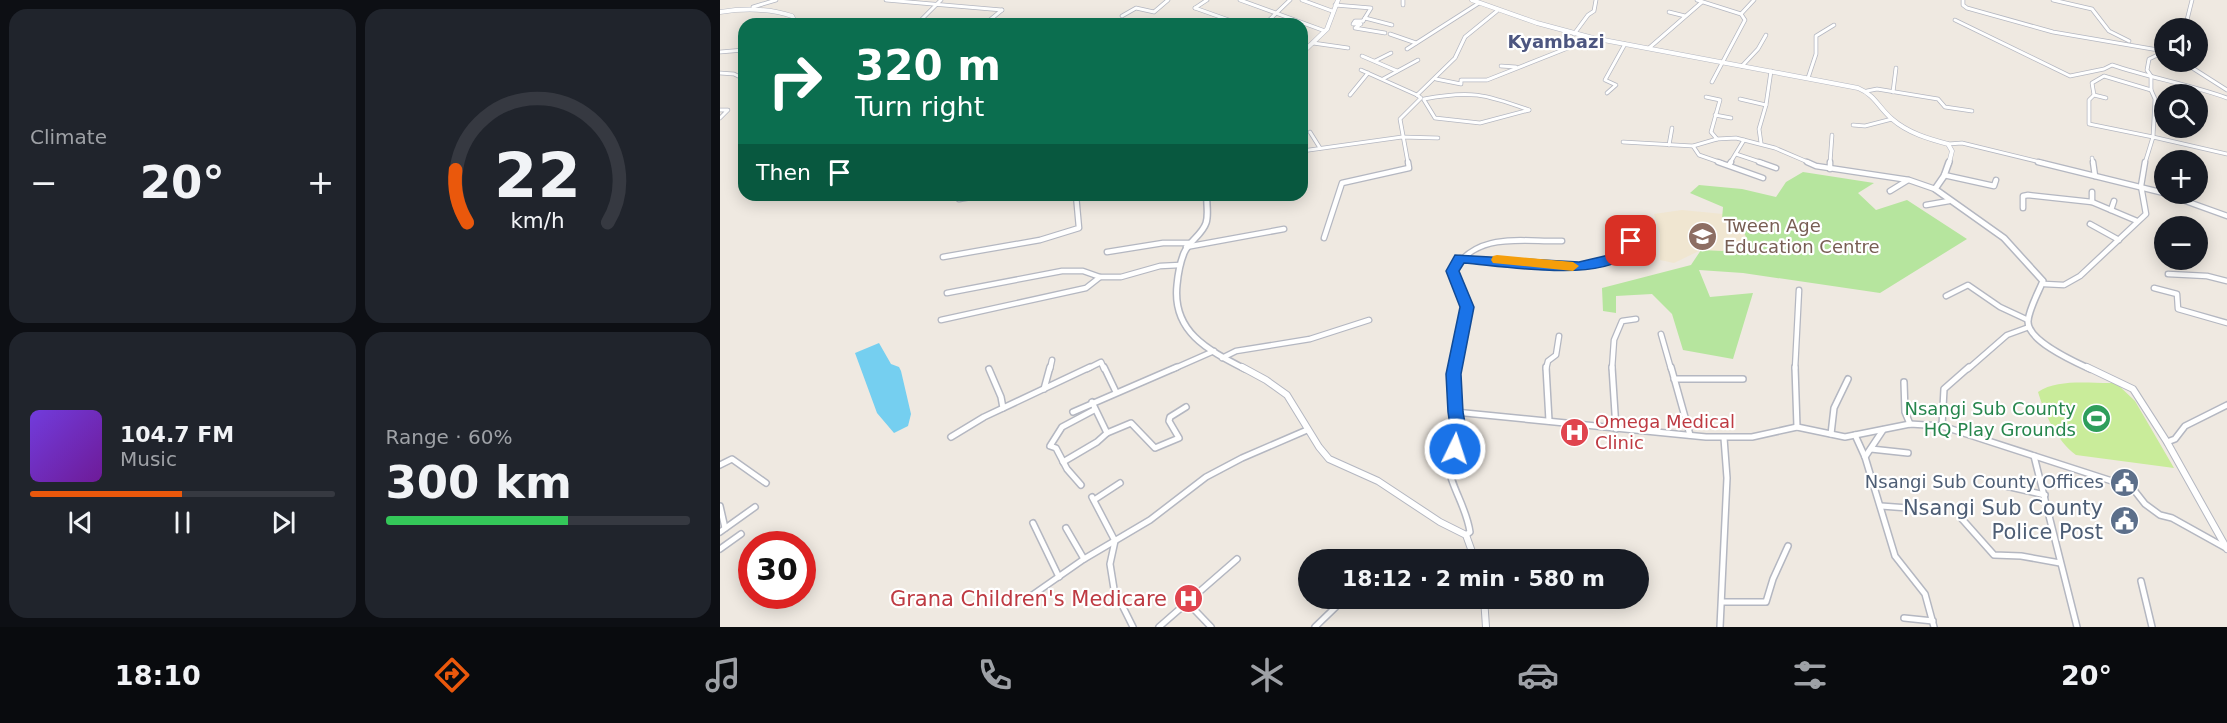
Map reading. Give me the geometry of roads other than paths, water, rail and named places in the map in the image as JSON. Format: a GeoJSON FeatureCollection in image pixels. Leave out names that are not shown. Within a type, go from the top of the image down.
{"type":"FeatureCollection","features":[{"type":"Feature","properties":{"kind":"street"},"geometry":{"type":"LineString","coordinates":[[720,12],[753,7],[776,0]]}},
{"type":"Feature","properties":{"kind":"street"},"geometry":{"type":"LineString","coordinates":[[886,0],[1002,10],[992,18]]}},
{"type":"Feature","properties":{"kind":"street"},"geometry":{"type":"LineString","coordinates":[[923,18],[941,0]]}},
{"type":"Feature","properties":{"kind":"street"},"geometry":{"type":"LineString","coordinates":[[1122,16],[1136,8],[1154,12],[1168,0]]}},
{"type":"Feature","properties":{"kind":"street"},"geometry":{"type":"LineString","coordinates":[[1207,0],[1195,8],[1222,18]]}},
{"type":"Feature","properties":{"kind":"street"},"geometry":{"type":"LineString","coordinates":[[1240,0],[1286,18]]}},
{"type":"Feature","properties":{"kind":"street"},"geometry":{"type":"LineString","coordinates":[[1271,18],[1290,0]]}},
{"type":"Feature","properties":{"kind":"street"},"geometry":{"type":"LineString","coordinates":[[1302,0],[1332,10]]}},
{"type":"Feature","properties":{"kind":"street"},"geometry":{"type":"LineString","coordinates":[[1308,47],[1325,32],[1338,0]]}},
{"type":"Feature","properties":{"kind":"street"},"geometry":{"type":"LineString","coordinates":[[1402,0],[1403,5]]}},
{"type":"Feature","properties":{"kind":"street"},"geometry":{"type":"LineString","coordinates":[[1472,0],[1497,11],[1574,34],[1867,91],[1877,89],[1938,99],[1945,107],[1972,111]]}},
{"type":"Feature","properties":{"kind":"street"},"geometry":{"type":"LineString","coordinates":[[1574,34],[1588,15],[1594,11],[1596,0]]}},
{"type":"Feature","properties":{"kind":"street"},"geometry":{"type":"LineString","coordinates":[[1741,14],[1754,0]]}},
{"type":"Feature","properties":{"kind":"street"},"geometry":{"type":"LineString","coordinates":[[1963,0],[1963,5],[1967,8],[2063,33],[2132,42]]}},
{"type":"Feature","properties":{"kind":"street"},"geometry":{"type":"LineString","coordinates":[[2053,0],[2092,9],[2109,31],[2154,49]]}},
{"type":"Feature","properties":{"kind":"street"},"geometry":{"type":"LineString","coordinates":[[2188,18],[2192,0]]}},
{"type":"Feature","properties":{"kind":"street"},"geometry":{"type":"LineString","coordinates":[[1649,48],[1703,1],[1741,14],[1745,20],[1744,23],[1712,82]]}},
{"type":"Feature","properties":{"kind":"street"},"geometry":{"type":"LineString","coordinates":[[1407,49],[1479,3]]}},
{"type":"Feature","properties":{"kind":"street"},"geometry":{"type":"LineString","coordinates":[[1335,5],[1371,8],[1355,28],[1387,34],[1416,43]]}},
{"type":"Feature","properties":{"kind":"street"},"geometry":{"type":"LineString","coordinates":[[753,7],[793,18]]}},
{"type":"Feature","properties":{"kind":"street"},"geometry":{"type":"LineString","coordinates":[[1324,238],[1342,183],[1409,168],[1400,119],[1455,58],[1466,37],[1497,11]]}},
{"type":"Feature","properties":{"kind":"street"},"geometry":{"type":"LineString","coordinates":[[1669,12],[1685,16]]}},
{"type":"Feature","properties":{"kind":"street"},"geometry":{"type":"LineString","coordinates":[[1955,20],[2070,76],[2104,69],[2112,65],[2195,86],[2227,98]]}},
{"type":"Feature","properties":{"kind":"street"},"geometry":{"type":"LineString","coordinates":[[1362,22],[1392,25]]}},
{"type":"Feature","properties":{"kind":"street"},"geometry":{"type":"LineString","coordinates":[[1808,78],[1816,54],[1816,36],[1834,25]]}},
{"type":"Feature","properties":{"kind":"street"},"geometry":{"type":"LineString","coordinates":[[1308,26],[1325,32]]}},
{"type":"Feature","properties":{"kind":"street"},"geometry":{"type":"LineString","coordinates":[[1742,66],[1758,49],[1766,35]]}},
{"type":"Feature","properties":{"kind":"street"},"geometry":{"type":"LineString","coordinates":[[1436,79],[1461,84],[1461,80],[1487,80],[1593,38]]}},
{"type":"Feature","properties":{"kind":"street"},"geometry":{"type":"LineString","coordinates":[[1313,43],[1348,48]]}},
{"type":"Feature","properties":{"kind":"street"},"geometry":{"type":"LineString","coordinates":[[1607,93],[1616,85],[1605,80],[1625,44]]}},
{"type":"Feature","properties":{"kind":"street"},"geometry":{"type":"LineString","coordinates":[[720,52],[738,50]]}},
{"type":"Feature","properties":{"kind":"street"},"geometry":{"type":"LineString","coordinates":[[1375,61],[1391,53]]}},
{"type":"Feature","properties":{"kind":"street"},"geometry":{"type":"LineString","coordinates":[[1362,56],[1396,71]]}},
{"type":"Feature","properties":{"kind":"street"},"geometry":{"type":"LineString","coordinates":[[2044,284],[2064,285],[2080,276],[2146,214],[2141,186],[2146,154],[2153,137],[2155,99],[2151,90],[2151,76],[2147,70],[2149,59],[2154,57]]}},
{"type":"Feature","properties":{"kind":"street"},"geometry":{"type":"LineString","coordinates":[[1383,80],[1418,60]]}},
{"type":"Feature","properties":{"kind":"street"},"geometry":{"type":"LineString","coordinates":[[1501,66],[1519,68]]}},
{"type":"Feature","properties":{"kind":"street"},"geometry":{"type":"LineString","coordinates":[[1893,92],[1896,68]]}},
{"type":"Feature","properties":{"kind":"street"},"geometry":{"type":"LineString","coordinates":[[1361,70],[1421,98],[1435,118],[1480,123],[1529,110],[1491,96],[1456,93],[1421,98]]}},
{"type":"Feature","properties":{"kind":"street"},"geometry":{"type":"LineString","coordinates":[[1761,143],[1758,132],[1766,105],[1765,87],[1771,71]]}},
{"type":"Feature","properties":{"kind":"street"},"geometry":{"type":"LineString","coordinates":[[2199,72],[2227,90]]}},
{"type":"Feature","properties":{"kind":"street"},"geometry":{"type":"LineString","coordinates":[[720,73],[738,76]]}},
{"type":"Feature","properties":{"kind":"street"},"geometry":{"type":"LineString","coordinates":[[1350,95],[1368,74]]}},
{"type":"Feature","properties":{"kind":"street"},"geometry":{"type":"LineString","coordinates":[[2094,95],[2092,83],[2104,76],[2151,90]]}},
{"type":"Feature","properties":{"kind":"street"},"geometry":{"type":"LineString","coordinates":[[1867,91],[1878,100],[1892,120],[1914,132],[1948,144],[1962,143],[2154,190]]}},
{"type":"Feature","properties":{"kind":"street"},"geometry":{"type":"LineString","coordinates":[[2094,95],[2106,98]]}},
{"type":"Feature","properties":{"kind":"street"},"geometry":{"type":"LineString","coordinates":[[2094,95],[2089,99],[2089,124],[2227,154]]}},
{"type":"Feature","properties":{"kind":"street"},"geometry":{"type":"LineString","coordinates":[[1706,97],[1720,100],[1711,132],[1717,139]]}},
{"type":"Feature","properties":{"kind":"street"},"geometry":{"type":"LineString","coordinates":[[1740,99],[1766,105]]}},
{"type":"Feature","properties":{"kind":"street"},"geometry":{"type":"LineString","coordinates":[[720,110],[728,110],[720,118]]}},
{"type":"Feature","properties":{"kind":"street"},"geometry":{"type":"LineString","coordinates":[[1715,115],[1731,118]]}},
{"type":"Feature","properties":{"kind":"street"},"geometry":{"type":"LineString","coordinates":[[1853,125],[1865,126],[1892,120]]}},
{"type":"Feature","properties":{"kind":"street"},"geometry":{"type":"LineString","coordinates":[[1669,145],[1672,128]]}},
{"type":"Feature","properties":{"kind":"street"},"geometry":{"type":"LineString","coordinates":[[1310,132],[1320,148]]}},
{"type":"Feature","properties":{"kind":"street"},"geometry":{"type":"LineString","coordinates":[[1830,169],[1832,135]]}},
{"type":"Feature","properties":{"kind":"street"},"geometry":{"type":"LineString","coordinates":[[1308,150],[1402,137],[1438,138]]}},
{"type":"Feature","properties":{"kind":"street"},"geometry":{"type":"LineString","coordinates":[[1623,142],[1693,146],[1717,139],[1744,140],[1761,143],[1816,166],[1908,180],[1935,189],[2004,238],[2040,275],[2044,284],[2028,320],[2029,327],[2035,336],[2059,354],[2133,389],[2167,442],[2227,549]]}},
{"type":"Feature","properties":{"kind":"street"},"geometry":{"type":"LineString","coordinates":[[1729,165],[1744,140]]}},
{"type":"Feature","properties":{"kind":"street"},"geometry":{"type":"LineString","coordinates":[[1935,189],[1942,181],[1952,152],[1948,144]]}},
{"type":"Feature","properties":{"kind":"street"},"geometry":{"type":"LineString","coordinates":[[1693,146],[1699,155],[1763,178]]}},
{"type":"Feature","properties":{"kind":"street"},"geometry":{"type":"LineString","coordinates":[[1736,154],[1776,168]]}},
{"type":"Feature","properties":{"kind":"street"},"geometry":{"type":"LineString","coordinates":[[2092,158],[2095,176]]}},
{"type":"Feature","properties":{"kind":"street"},"geometry":{"type":"LineString","coordinates":[[1944,175],[1994,186],[1996,180]]}},
{"type":"Feature","properties":{"kind":"street"},"geometry":{"type":"LineString","coordinates":[[1890,190],[1908,180]]}},
{"type":"Feature","properties":{"kind":"street"},"geometry":{"type":"LineString","coordinates":[[2092,192],[2092,202]]}},
{"type":"Feature","properties":{"kind":"street"},"geometry":{"type":"LineString","coordinates":[[2023,208],[2023,196],[2028,195],[2092,202],[2137,221]]}},
{"type":"Feature","properties":{"kind":"street"},"geometry":{"type":"LineString","coordinates":[[943,257],[1040,240],[1079,228],[1077,201]]}},
{"type":"Feature","properties":{"kind":"street"},"geometry":{"type":"LineString","coordinates":[[1207,201],[1206,224],[1188,245],[1180,265],[1177,308],[1184,322],[1197,338],[1222,358],[1279,389],[1301,414],[1307,430],[1333,462],[1390,487],[1415,505],[1466,535],[1471,549]]}},
{"type":"Feature","properties":{"kind":"street"},"geometry":{"type":"LineString","coordinates":[[1926,205],[1949,201]]}},
{"type":"Feature","properties":{"kind":"street"},"geometry":{"type":"LineString","coordinates":[[2112,210],[2114,201]]}},
{"type":"Feature","properties":{"kind":"street"},"geometry":{"type":"LineString","coordinates":[[2190,204],[2227,216]]}},
{"type":"Feature","properties":{"kind":"street"},"geometry":{"type":"LineString","coordinates":[[2090,224],[2119,240]]}},
{"type":"Feature","properties":{"kind":"street"},"geometry":{"type":"LineString","coordinates":[[1107,252],[1163,243],[1188,245],[1284,229]]}},
{"type":"Feature","properties":{"kind":"street"},"geometry":{"type":"LineString","coordinates":[[1460,258],[1579,267],[1598,264],[1617,257],[1625,252],[1634,235]]}},
{"type":"Feature","properties":{"kind":"street"},"geometry":{"type":"LineString","coordinates":[[1466,535],[1470,532],[1466,512],[1448,471],[1447,459],[1460,440],[1455,412],[1454,374],[1467,307],[1453,271],[1460,258],[1473,248],[1490,243],[1562,241]]}},
{"type":"Feature","properties":{"kind":"street"},"geometry":{"type":"LineString","coordinates":[[947,293],[1062,271],[1076,270],[1100,277],[1121,277],[1160,266],[1180,265]]}},
{"type":"Feature","properties":{"kind":"street"},"geometry":{"type":"LineString","coordinates":[[2168,274],[2206,276],[2227,281]]}},
{"type":"Feature","properties":{"kind":"street"},"geometry":{"type":"LineString","coordinates":[[941,320],[1086,288],[1100,277]]}},
{"type":"Feature","properties":{"kind":"street"},"geometry":{"type":"LineString","coordinates":[[1946,296],[1968,285],[2000,307],[2028,320]]}},
{"type":"Feature","properties":{"kind":"street"},"geometry":{"type":"LineString","coordinates":[[2154,288],[2177,294],[2178,309],[2227,323]]}},
{"type":"Feature","properties":{"kind":"street"},"geometry":{"type":"LineString","coordinates":[[1797,427],[1795,366],[1799,290]]}},
{"type":"Feature","properties":{"kind":"street"},"geometry":{"type":"LineString","coordinates":[[1616,429],[1613,372],[1616,327],[1622,321],[1636,319]]}},
{"type":"Feature","properties":{"kind":"street"},"geometry":{"type":"LineString","coordinates":[[1222,358],[1236,351],[1310,339],[1370,320]]}},
{"type":"Feature","properties":{"kind":"street"},"geometry":{"type":"LineString","coordinates":[[1942,426],[1944,389],[2007,335],[2029,327]]}},
{"type":"Feature","properties":{"kind":"street"},"geometry":{"type":"LineString","coordinates":[[1661,334],[1690,435]]}},
{"type":"Feature","properties":{"kind":"street"},"geometry":{"type":"LineString","coordinates":[[1549,421],[1546,368],[1548,361],[1556,355],[1559,336]]}},
{"type":"Feature","properties":{"kind":"street"},"geometry":{"type":"LineString","coordinates":[[1073,412],[1214,351]]}},
{"type":"Feature","properties":{"kind":"street"},"geometry":{"type":"LineString","coordinates":[[1044,389],[1052,360]]}},
{"type":"Feature","properties":{"kind":"street"},"geometry":{"type":"LineString","coordinates":[[951,437],[1003,408],[1101,362],[1116,392]]}},
{"type":"Feature","properties":{"kind":"street"},"geometry":{"type":"LineString","coordinates":[[989,369],[1001,397],[1003,408]]}},
{"type":"Feature","properties":{"kind":"street"},"geometry":{"type":"LineString","coordinates":[[1674,379],[1743,379]]}},
{"type":"Feature","properties":{"kind":"street"},"geometry":{"type":"LineString","coordinates":[[1831,434],[1834,408],[1848,379]]}},
{"type":"Feature","properties":{"kind":"street"},"geometry":{"type":"LineString","coordinates":[[1904,382],[1905,412],[1910,424]]}},
{"type":"Feature","properties":{"kind":"street"},"geometry":{"type":"LineString","coordinates":[[1092,402],[1094,411],[1107,433]]}},
{"type":"Feature","properties":{"kind":"street"},"geometry":{"type":"LineString","coordinates":[[2167,442],[2175,439],[2185,426],[2227,405]]}},
{"type":"Feature","properties":{"kind":"street"},"geometry":{"type":"LineString","coordinates":[[1063,462],[1097,442],[1107,433],[1131,423],[1155,448],[1179,438],[1169,421],[1170,417],[1185,407]]}},
{"type":"Feature","properties":{"kind":"street"},"geometry":{"type":"LineString","coordinates":[[1081,485],[1063,462],[1056,448],[1050,446],[1062,427],[1094,411]]}},
{"type":"Feature","properties":{"kind":"street"},"geometry":{"type":"LineString","coordinates":[[1455,412],[1724,438],[1752,437],[1797,427],[1845,437],[1910,424],[1942,426],[2118,483],[2134,490],[2145,504],[2160,515],[2172,518],[2227,549]]}},
{"type":"Feature","properties":{"kind":"street"},"geometry":{"type":"LineString","coordinates":[[1031,596],[1084,559],[1150,519],[1215,471],[1307,430]]}},
{"type":"Feature","properties":{"kind":"street"},"geometry":{"type":"LineString","coordinates":[[1865,457],[1883,430]]}},
{"type":"Feature","properties":{"kind":"street"},"geometry":{"type":"LineString","coordinates":[[1855,435],[1865,457],[1895,556],[1925,594],[1933,624],[1904,618]]}},
{"type":"Feature","properties":{"kind":"street"},"geometry":{"type":"LineString","coordinates":[[1720,627],[1723,543],[1728,488],[1728,462],[1724,438]]}},
{"type":"Feature","properties":{"kind":"street"},"geometry":{"type":"LineString","coordinates":[[1871,448],[1881,452],[1908,453]]}},
{"type":"Feature","properties":{"kind":"street"},"geometry":{"type":"LineString","coordinates":[[2034,456],[2077,627]]}},
{"type":"Feature","properties":{"kind":"street"},"geometry":{"type":"LineString","coordinates":[[720,465],[732,459],[766,483]]}},
{"type":"Feature","properties":{"kind":"street"},"geometry":{"type":"LineString","coordinates":[[1120,483],[1093,499],[1115,541],[1110,564],[1114,589],[1133,627]]}},
{"type":"Feature","properties":{"kind":"street"},"geometry":{"type":"LineString","coordinates":[[1997,484],[2045,495]]}},
{"type":"Feature","properties":{"kind":"street"},"geometry":{"type":"LineString","coordinates":[[720,506],[723,530],[755,507]]}},
{"type":"Feature","properties":{"kind":"street"},"geometry":{"type":"LineString","coordinates":[[1881,506],[1922,509]]}},
{"type":"Feature","properties":{"kind":"street"},"geometry":{"type":"LineString","coordinates":[[1962,519],[1994,555],[2020,556],[2060,563]]}},
{"type":"Feature","properties":{"kind":"street"},"geometry":{"type":"LineString","coordinates":[[1033,523],[1059,577]]}},
{"type":"Feature","properties":{"kind":"street"},"geometry":{"type":"LineString","coordinates":[[1066,528],[1084,559]]}},
{"type":"Feature","properties":{"kind":"street"},"geometry":{"type":"LineString","coordinates":[[720,549],[738,536]]}},
{"type":"Feature","properties":{"kind":"street"},"geometry":{"type":"LineString","coordinates":[[1722,602],[1763,604],[1766,602],[1773,579],[1788,546]]}},
{"type":"Feature","properties":{"kind":"street"},"geometry":{"type":"LineString","coordinates":[[1160,627],[1237,559]]}},
{"type":"Feature","properties":{"kind":"street"},"geometry":{"type":"LineString","coordinates":[[2141,581],[2152,627]]}},
{"type":"Feature","properties":{"kind":"street"},"geometry":{"type":"LineString","coordinates":[[1188,603],[1211,627]]}},
{"type":"Feature","properties":{"kind":"street"},"geometry":{"type":"LineString","coordinates":[[1315,627],[1334,609]]}},
{"type":"Feature","properties":{"kind":"street"},"geometry":{"type":"LineString","coordinates":[[1485,609],[1486,627]]}},
{"type":"Feature","properties":{"kind":"water"},"geometry":{"type":"Polygon","coordinates":[[[879,343],[891,364],[899,367],[901,371],[911,414],[908,426],[894,433],[877,413],[855,353],[879,343]]]}},
{"type":"Feature","properties":{"kind":"place","name":"Tween Age Education Centre"},"geometry":{"type":"Point","coordinates":[1703,236]}},
{"type":"Feature","properties":{"kind":"place","name":"Nsangi Sub County HQ Play Grounds"},"geometry":{"type":"Point","coordinates":[2097,419]}},
{"type":"Feature","properties":{"kind":"place","name":"Omega Medical Clinic"},"geometry":{"type":"Point","coordinates":[1574,432]}},
{"type":"Feature","properties":{"kind":"place","name":"Nsangi Sub County Offices"},"geometry":{"type":"Point","coordinates":[2125,482]}},
{"type":"Feature","properties":{"kind":"place","name":"Nsangi Sub County Police Post"},"geometry":{"type":"Point","coordinates":[2124,520]}},
{"type":"Feature","properties":{"kind":"place","name":"Grana Children's Medicare"},"geometry":{"type":"Point","coordinates":[1188,599]}},
{"type":"Feature","properties":{"kind":"district","name":"Kyambazi"},"geometry":{"type":"Point","coordinates":[1556,42]}}]}
